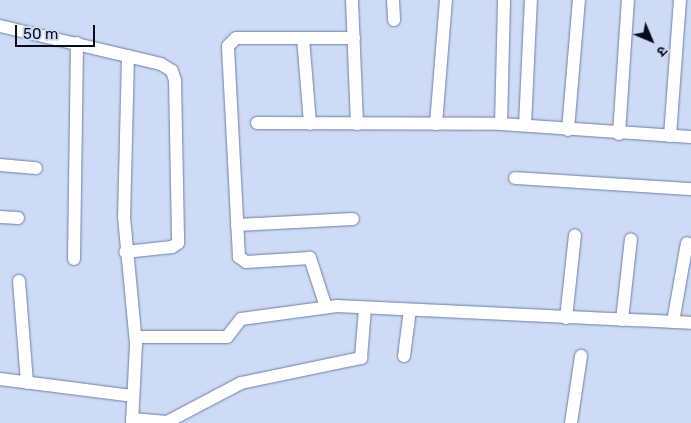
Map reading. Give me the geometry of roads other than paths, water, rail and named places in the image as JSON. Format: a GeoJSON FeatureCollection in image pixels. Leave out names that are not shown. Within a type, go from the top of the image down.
{"type":"FeatureCollection","features":[{"type":"Feature","properties":{"kind":"street"},"geometry":{"type":"LineString","coordinates":[[352,0],[357,124]]}},
{"type":"Feature","properties":{"kind":"street"},"geometry":{"type":"LineString","coordinates":[[393,0],[394,20]]}},
{"type":"Feature","properties":{"kind":"street"},"geometry":{"type":"LineString","coordinates":[[436,124],[446,0]]}},
{"type":"Feature","properties":{"kind":"street"},"geometry":{"type":"LineString","coordinates":[[501,124],[504,0]]}},
{"type":"Feature","properties":{"kind":"street"},"geometry":{"type":"LineString","coordinates":[[525,125],[531,0]]}},
{"type":"Feature","properties":{"kind":"street"},"geometry":{"type":"LineString","coordinates":[[568,130],[579,0]]}},
{"type":"Feature","properties":{"kind":"street"},"geometry":{"type":"LineString","coordinates":[[620,134],[628,0]]}},
{"type":"Feature","properties":{"kind":"street"},"geometry":{"type":"LineString","coordinates":[[670,136],[680,0]]}},
{"type":"Feature","properties":{"kind":"street"},"geometry":{"type":"LineString","coordinates":[[0,26],[161,64],[168,67],[174,76],[179,239],[172,247],[125,252]]}},
{"type":"Feature","properties":{"kind":"street"},"geometry":{"type":"LineString","coordinates":[[326,307],[310,258],[241,261],[237,225],[229,43],[236,38],[354,38]]}},
{"type":"Feature","properties":{"kind":"street"},"geometry":{"type":"LineString","coordinates":[[303,38],[310,124]]}},
{"type":"Feature","properties":{"kind":"street"},"geometry":{"type":"LineString","coordinates":[[74,259],[77,43]]}},
{"type":"Feature","properties":{"kind":"street"},"geometry":{"type":"LineString","coordinates":[[128,56],[125,252],[132,286],[136,336],[132,421],[168,422],[241,383],[361,358],[365,308]]}},
{"type":"Feature","properties":{"kind":"street"},"geometry":{"type":"LineString","coordinates":[[257,123],[501,124],[620,134],[691,137]]}},
{"type":"Feature","properties":{"kind":"street"},"geometry":{"type":"LineString","coordinates":[[0,166],[36,168]]}},
{"type":"Feature","properties":{"kind":"street"},"geometry":{"type":"LineString","coordinates":[[515,178],[691,189]]}},
{"type":"Feature","properties":{"kind":"street"},"geometry":{"type":"LineString","coordinates":[[0,217],[18,218]]}},
{"type":"Feature","properties":{"kind":"street"},"geometry":{"type":"LineString","coordinates":[[237,225],[353,219]]}},
{"type":"Feature","properties":{"kind":"street"},"geometry":{"type":"LineString","coordinates":[[566,318],[575,235]]}},
{"type":"Feature","properties":{"kind":"street"},"geometry":{"type":"LineString","coordinates":[[622,320],[631,238]]}},
{"type":"Feature","properties":{"kind":"street"},"geometry":{"type":"LineString","coordinates":[[672,322],[687,243]]}},
{"type":"Feature","properties":{"kind":"street"},"geometry":{"type":"LineString","coordinates":[[20,281],[27,383]]}},
{"type":"Feature","properties":{"kind":"street"},"geometry":{"type":"LineString","coordinates":[[136,336],[227,337],[241,319],[326,307],[691,323]]}},
{"type":"Feature","properties":{"kind":"street"},"geometry":{"type":"LineString","coordinates":[[404,356],[410,310]]}},
{"type":"Feature","properties":{"kind":"street"},"geometry":{"type":"LineString","coordinates":[[571,423],[581,356]]}},
{"type":"Feature","properties":{"kind":"street"},"geometry":{"type":"LineString","coordinates":[[0,379],[132,396]]}}]}
